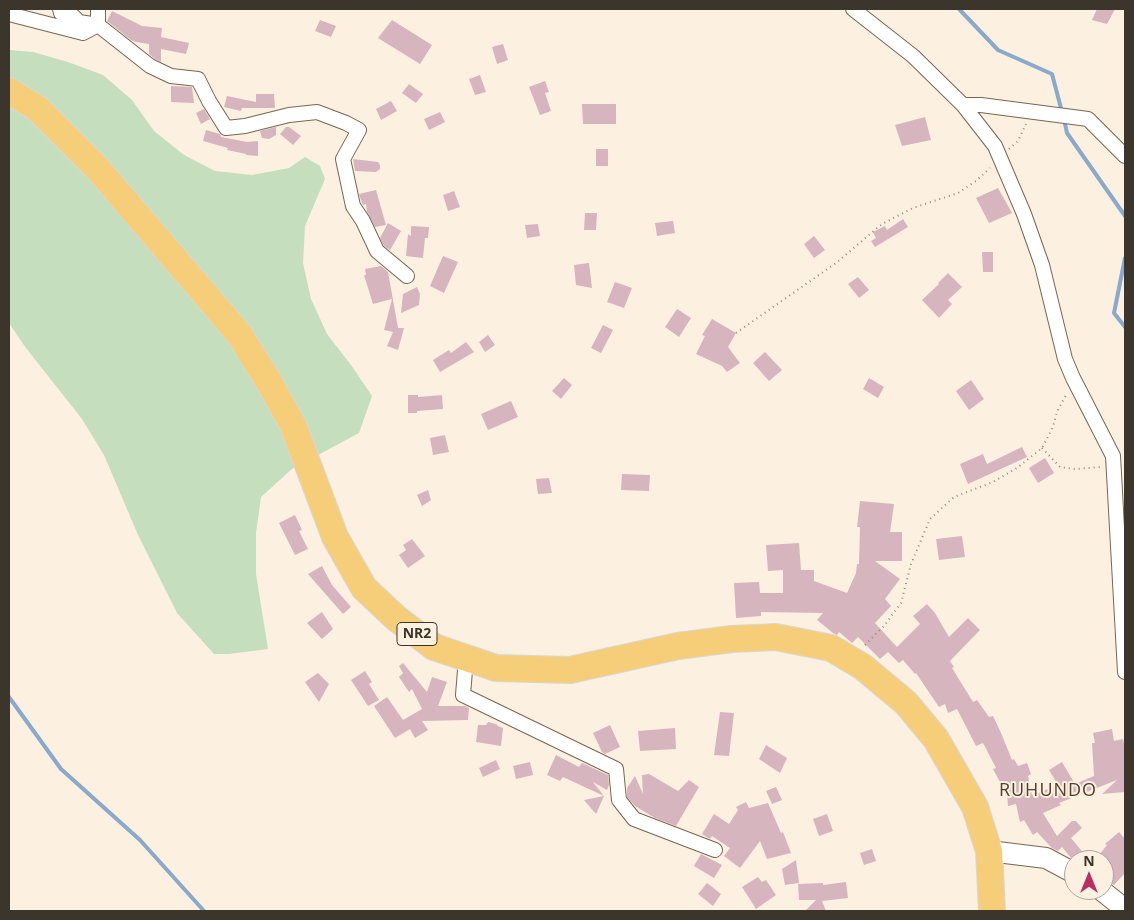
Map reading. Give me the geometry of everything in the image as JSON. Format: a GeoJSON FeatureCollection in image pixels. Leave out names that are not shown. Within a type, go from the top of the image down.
{"type":"FeatureCollection","features":[{"type":"Feature","properties":{"kind":"highway","name":"NR2"},"geometry":{"type":"LineString","coordinates":[[9,91],[37,108],[97,168],[239,334],[293,425],[335,537],[364,588],[396,618],[434,647],[496,668],[570,670],[678,646],[732,639],[776,637],[831,648],[863,667],[906,703],[936,739],[975,807],[989,851],[992,911]]}},
{"type":"Feature","properties":{"kind":"main road"},"geometry":{"type":"LineString","coordinates":[[989,851],[1046,858],[1064,868]]}},
{"type":"Feature","properties":{"kind":"main road"},"geometry":{"type":"LineString","coordinates":[[1114,895],[1125,909]]}},
{"type":"Feature","properties":{"kind":"street"},"geometry":{"type":"LineString","coordinates":[[60,9],[62,13],[73,16],[79,22],[98,25],[150,66],[171,76],[198,79],[226,128],[317,112],[359,130],[343,159],[353,206],[364,220],[377,251],[407,276]]}},
{"type":"Feature","properties":{"kind":"street"},"geometry":{"type":"LineString","coordinates":[[98,9],[98,25]]}},
{"type":"Feature","properties":{"kind":"street"},"geometry":{"type":"LineString","coordinates":[[853,9],[913,56],[963,105],[995,146],[1024,214],[1042,265],[1065,359],[1113,456],[1125,672]]}},
{"type":"Feature","properties":{"kind":"street"},"geometry":{"type":"LineString","coordinates":[[9,14],[83,33],[98,25]]}},
{"type":"Feature","properties":{"kind":"street"},"geometry":{"type":"LineString","coordinates":[[963,105],[981,105],[1088,119],[1125,156]]}},
{"type":"Feature","properties":{"kind":"street"},"geometry":{"type":"LineString","coordinates":[[466,658],[463,695],[616,768],[619,800],[634,819],[715,850]]}},
{"type":"Feature","properties":{"kind":"path"},"geometry":{"type":"LineString","coordinates":[[736,333],[836,263],[882,224],[913,208],[958,193],[976,181],[1018,141],[1037,113]]}},
{"type":"Feature","properties":{"kind":"path"},"geometry":{"type":"LineString","coordinates":[[850,659],[884,626],[901,603],[911,564],[930,519],[954,496],[993,482],[1017,468],[1042,448],[1053,427],[1057,412],[1073,378]]}},
{"type":"Feature","properties":{"kind":"path"},"geometry":{"type":"LineString","coordinates":[[1042,448],[1060,467],[1075,469],[1114,466]]}},
{"type":"Feature","properties":{"kind":"green space"},"geometry":{"type":"Polygon","coordinates":[[[9,50],[33,52],[103,75],[132,100],[154,131],[184,155],[215,171],[252,175],[289,168],[305,157],[320,166],[325,179],[305,226],[303,263],[311,299],[327,334],[372,396],[359,433],[292,469],[261,497],[256,533],[256,574],[268,649],[214,654],[177,613],[138,535],[104,455],[82,419],[26,348],[9,323],[9,50]]]}},
{"type":"Feature","properties":{"kind":"building"},"geometry":{"type":"Polygon","coordinates":[[[1097,9],[1115,9],[1107,24],[1092,20],[1097,9]]]}},
{"type":"Feature","properties":{"kind":"building"},"geometry":{"type":"Polygon","coordinates":[[[112,11],[142,26],[162,28],[161,37],[189,43],[186,54],[161,49],[161,62],[155,59],[149,54],[149,44],[131,40],[107,21],[112,11]]]}},
{"type":"Feature","properties":{"kind":"building"},"geometry":{"type":"Polygon","coordinates":[[[320,20],[336,26],[331,37],[315,31],[320,20]]]}},
{"type":"Feature","properties":{"kind":"building"},"geometry":{"type":"Polygon","coordinates":[[[392,20],[432,45],[420,64],[378,38],[392,20]]]}},
{"type":"Feature","properties":{"kind":"building"},"geometry":{"type":"Polygon","coordinates":[[[503,44],[508,60],[497,64],[492,47],[503,44]]]}},
{"type":"Feature","properties":{"kind":"building"},"geometry":{"type":"Polygon","coordinates":[[[480,75],[486,92],[475,95],[469,79],[480,75]]]}},
{"type":"Feature","properties":{"kind":"building"},"geometry":{"type":"Polygon","coordinates":[[[545,81],[549,92],[545,93],[551,111],[540,115],[529,87],[545,81]]]}},
{"type":"Feature","properties":{"kind":"building"},"geometry":{"type":"Polygon","coordinates":[[[409,84],[423,94],[416,103],[402,93],[409,84]]]}},
{"type":"Feature","properties":{"kind":"building"},"geometry":{"type":"Polygon","coordinates":[[[171,86],[192,87],[194,103],[171,102],[171,86]]]}},
{"type":"Feature","properties":{"kind":"building"},"geometry":{"type":"Polygon","coordinates":[[[256,94],[274,94],[275,108],[242,108],[241,111],[224,107],[227,96],[256,102],[256,94]]]}},
{"type":"Feature","properties":{"kind":"building"},"geometry":{"type":"Polygon","coordinates":[[[391,101],[397,111],[381,120],[376,109],[391,101]]]}},
{"type":"Feature","properties":{"kind":"building"},"geometry":{"type":"Polygon","coordinates":[[[582,104],[616,104],[616,124],[583,124],[582,104]]]}},
{"type":"Feature","properties":{"kind":"building"},"geometry":{"type":"Polygon","coordinates":[[[204,109],[210,119],[201,124],[196,113],[204,109]]]}},
{"type":"Feature","properties":{"kind":"building"},"geometry":{"type":"Polygon","coordinates":[[[440,112],[445,122],[429,130],[424,119],[440,112]]]}},
{"type":"Feature","properties":{"kind":"building"},"geometry":{"type":"Polygon","coordinates":[[[925,117],[931,140],[902,146],[895,125],[925,117]]]}},
{"type":"Feature","properties":{"kind":"building"},"geometry":{"type":"Polygon","coordinates":[[[276,127],[276,135],[269,139],[262,138],[260,131],[276,127]]]}},
{"type":"Feature","properties":{"kind":"building"},"geometry":{"type":"Polygon","coordinates":[[[286,127],[289,127],[301,136],[293,145],[280,134],[286,127]]]}},
{"type":"Feature","properties":{"kind":"building"},"geometry":{"type":"Polygon","coordinates":[[[206,130],[220,134],[221,137],[247,142],[258,141],[258,156],[227,150],[228,148],[203,141],[206,130]]]}},
{"type":"Feature","properties":{"kind":"building"},"geometry":{"type":"Polygon","coordinates":[[[596,149],[608,149],[608,166],[596,166],[596,149]]]}},
{"type":"Feature","properties":{"kind":"building"},"geometry":{"type":"Polygon","coordinates":[[[353,159],[378,162],[380,169],[376,172],[355,171],[353,159]]]}},
{"type":"Feature","properties":{"kind":"building"},"geometry":{"type":"Polygon","coordinates":[[[998,188],[1012,213],[989,223],[976,198],[998,188]]]}},
{"type":"Feature","properties":{"kind":"building"},"geometry":{"type":"Polygon","coordinates":[[[376,190],[386,225],[375,227],[367,212],[366,204],[363,205],[359,194],[376,190]]]}},
{"type":"Feature","properties":{"kind":"building"},"geometry":{"type":"Polygon","coordinates":[[[454,191],[460,207],[448,211],[443,195],[454,191]]]}},
{"type":"Feature","properties":{"kind":"building"},"geometry":{"type":"Polygon","coordinates":[[[585,213],[597,213],[596,230],[584,230],[585,213]]]}},
{"type":"Feature","properties":{"kind":"building"},"geometry":{"type":"Polygon","coordinates":[[[903,219],[908,227],[875,247],[871,241],[876,238],[873,232],[885,226],[887,230],[903,219]]]}},
{"type":"Feature","properties":{"kind":"building"},"geometry":{"type":"Polygon","coordinates":[[[673,221],[675,233],[657,236],[655,223],[673,221]]]}},
{"type":"Feature","properties":{"kind":"building"},"geometry":{"type":"Polygon","coordinates":[[[388,223],[401,231],[390,250],[384,246],[380,238],[388,223]]]}},
{"type":"Feature","properties":{"kind":"building"},"geometry":{"type":"Polygon","coordinates":[[[538,224],[540,236],[527,238],[525,225],[538,224]]]}},
{"type":"Feature","properties":{"kind":"building"},"geometry":{"type":"Polygon","coordinates":[[[411,226],[429,227],[428,238],[425,238],[423,258],[406,256],[408,234],[411,236],[411,226]]]}},
{"type":"Feature","properties":{"kind":"building"},"geometry":{"type":"Polygon","coordinates":[[[814,236],[825,250],[814,258],[804,244],[814,236]]]}},
{"type":"Feature","properties":{"kind":"building"},"geometry":{"type":"Polygon","coordinates":[[[982,252],[993,252],[993,272],[983,272],[982,252]]]}},
{"type":"Feature","properties":{"kind":"building"},"geometry":{"type":"Polygon","coordinates":[[[443,256],[458,262],[444,293],[430,286],[443,256]]]}},
{"type":"Feature","properties":{"kind":"building"},"geometry":{"type":"Polygon","coordinates":[[[589,263],[592,288],[576,285],[574,265],[589,263]]]}},
{"type":"Feature","properties":{"kind":"building"},"geometry":{"type":"Polygon","coordinates":[[[381,266],[388,272],[398,328],[404,328],[398,350],[387,346],[393,332],[384,330],[392,299],[373,304],[364,275],[366,275],[365,269],[381,266]]]}},
{"type":"Feature","properties":{"kind":"building"},"geometry":{"type":"Polygon","coordinates":[[[948,273],[962,287],[948,300],[952,304],[939,318],[922,300],[948,273]]]}},
{"type":"Feature","properties":{"kind":"building"},"geometry":{"type":"Polygon","coordinates":[[[858,277],[869,290],[859,298],[848,284],[858,277]]]}},
{"type":"Feature","properties":{"kind":"building"},"geometry":{"type":"Polygon","coordinates":[[[615,282],[632,288],[624,308],[607,302],[615,282]]]}},
{"type":"Feature","properties":{"kind":"building"},"geometry":{"type":"Polygon","coordinates":[[[417,287],[420,294],[419,305],[401,313],[403,294],[417,287]]]}},
{"type":"Feature","properties":{"kind":"building"},"geometry":{"type":"Polygon","coordinates":[[[677,309],[691,318],[679,337],[665,327],[677,309]]]}},
{"type":"Feature","properties":{"kind":"building"},"geometry":{"type":"Polygon","coordinates":[[[712,319],[736,333],[728,347],[740,363],[727,372],[722,366],[696,354],[705,336],[702,335],[712,319]]]}},
{"type":"Feature","properties":{"kind":"building"},"geometry":{"type":"Polygon","coordinates":[[[603,325],[613,330],[601,353],[591,348],[603,325]]]}},
{"type":"Feature","properties":{"kind":"building"},"geometry":{"type":"Polygon","coordinates":[[[488,335],[495,345],[485,352],[479,342],[488,335]]]}},
{"type":"Feature","properties":{"kind":"building"},"geometry":{"type":"Polygon","coordinates":[[[466,342],[474,352],[440,372],[433,360],[449,350],[451,353],[466,342]]]}},
{"type":"Feature","properties":{"kind":"building"},"geometry":{"type":"Polygon","coordinates":[[[765,352],[782,370],[769,381],[753,363],[765,352]]]}},
{"type":"Feature","properties":{"kind":"building"},"geometry":{"type":"Polygon","coordinates":[[[564,378],[572,385],[561,399],[552,391],[564,378]]]}},
{"type":"Feature","properties":{"kind":"building"},"geometry":{"type":"Polygon","coordinates":[[[869,378],[884,387],[878,398],[863,389],[869,378]]]}},
{"type":"Feature","properties":{"kind":"building"},"geometry":{"type":"Polygon","coordinates":[[[971,380],[984,399],[969,410],[956,391],[971,380]]]}},
{"type":"Feature","properties":{"kind":"building"},"geometry":{"type":"Polygon","coordinates":[[[408,395],[418,395],[418,397],[442,395],[443,409],[408,413],[408,395]]]}},
{"type":"Feature","properties":{"kind":"building"},"geometry":{"type":"Polygon","coordinates":[[[511,401],[518,417],[488,430],[481,414],[511,401]]]}},
{"type":"Feature","properties":{"kind":"building"},"geometry":{"type":"Polygon","coordinates":[[[445,435],[449,452],[433,455],[430,438],[445,435]]]}},
{"type":"Feature","properties":{"kind":"building"},"geometry":{"type":"Polygon","coordinates":[[[1022,447],[1027,457],[968,484],[960,464],[983,454],[987,464],[1022,447]]]}},
{"type":"Feature","properties":{"kind":"building"},"geometry":{"type":"Polygon","coordinates":[[[1045,458],[1054,473],[1038,483],[1029,468],[1045,458]]]}},
{"type":"Feature","properties":{"kind":"building"},"geometry":{"type":"Polygon","coordinates":[[[622,474],[650,475],[649,491],[621,490],[622,474]]]}},
{"type":"Feature","properties":{"kind":"building"},"geometry":{"type":"Polygon","coordinates":[[[549,478],[552,493],[538,494],[536,479],[549,478]]]}},
{"type":"Feature","properties":{"kind":"building"},"geometry":{"type":"Polygon","coordinates":[[[428,490],[431,500],[422,506],[417,495],[428,490]]]}},
{"type":"Feature","properties":{"kind":"building"},"geometry":{"type":"Polygon","coordinates":[[[860,501],[894,504],[890,532],[902,532],[902,561],[875,561],[900,579],[885,599],[891,606],[875,623],[897,647],[920,624],[913,616],[927,604],[935,613],[949,637],[968,618],[980,630],[950,661],[954,667],[952,668],[973,702],[977,700],[989,717],[993,716],[1012,760],[1014,759],[1018,766],[1027,763],[1031,774],[1028,776],[1032,795],[1058,785],[1049,770],[1062,762],[1075,784],[1094,776],[1092,743],[1095,743],[1093,733],[1112,729],[1114,741],[1123,739],[1125,748],[1125,792],[1102,794],[1117,780],[1059,803],[1061,805],[1043,813],[1057,836],[1072,821],[1076,821],[1082,828],[1071,838],[1081,850],[1064,850],[1062,847],[1058,851],[1052,848],[1037,832],[1033,835],[1024,820],[1020,822],[1016,804],[1008,806],[1007,795],[993,769],[996,768],[983,743],[976,746],[957,709],[948,713],[945,704],[939,707],[916,673],[903,660],[899,663],[888,652],[880,659],[858,637],[852,643],[839,632],[837,635],[833,633],[817,620],[823,613],[761,612],[761,616],[736,618],[734,583],[759,582],[760,593],[783,593],[783,570],[768,571],[766,545],[799,543],[801,570],[814,570],[814,581],[847,593],[856,573],[857,564],[859,564],[860,527],[857,527],[860,501]]]}},
{"type":"Feature","properties":{"kind":"building"},"geometry":{"type":"Polygon","coordinates":[[[295,515],[302,530],[299,531],[308,549],[295,555],[279,523],[295,515]]]}},
{"type":"Feature","properties":{"kind":"building"},"geometry":{"type":"Polygon","coordinates":[[[962,536],[965,557],[939,560],[936,539],[962,536]]]}},
{"type":"Feature","properties":{"kind":"building"},"geometry":{"type":"Polygon","coordinates":[[[412,539],[425,556],[408,568],[399,555],[406,550],[403,545],[412,539]]]}},
{"type":"Feature","properties":{"kind":"building"},"geometry":{"type":"Polygon","coordinates":[[[322,566],[332,585],[351,607],[343,614],[308,574],[322,566]]]}},
{"type":"Feature","properties":{"kind":"building"},"geometry":{"type":"Polygon","coordinates":[[[322,612],[333,629],[322,639],[307,623],[322,612]]]}},
{"type":"Feature","properties":{"kind":"building"},"geometry":{"type":"Polygon","coordinates":[[[403,663],[427,692],[432,677],[447,682],[438,706],[465,706],[469,708],[468,720],[422,721],[428,730],[415,738],[410,729],[395,738],[374,706],[387,697],[403,720],[422,709],[412,689],[409,692],[399,677],[403,673],[399,666],[403,663]]]}},
{"type":"Feature","properties":{"kind":"building"},"geometry":{"type":"Polygon","coordinates":[[[365,671],[372,682],[369,684],[379,700],[368,706],[351,680],[365,671]]]}},
{"type":"Feature","properties":{"kind":"building"},"geometry":{"type":"Polygon","coordinates":[[[318,673],[329,684],[319,702],[305,682],[318,673]]]}},
{"type":"Feature","properties":{"kind":"building"},"geometry":{"type":"Polygon","coordinates":[[[720,712],[734,713],[729,756],[714,755],[720,712]]]}},
{"type":"Feature","properties":{"kind":"building"},"geometry":{"type":"Polygon","coordinates":[[[488,722],[503,728],[501,746],[476,742],[478,725],[486,725],[488,722]]]}},
{"type":"Feature","properties":{"kind":"building"},"geometry":{"type":"Polygon","coordinates":[[[610,725],[620,747],[605,754],[602,752],[593,733],[610,725]]]}},
{"type":"Feature","properties":{"kind":"building"},"geometry":{"type":"Polygon","coordinates":[[[675,728],[676,749],[640,751],[638,731],[675,728]]]}},
{"type":"Feature","properties":{"kind":"building"},"geometry":{"type":"Polygon","coordinates":[[[766,745],[787,758],[780,773],[759,759],[766,745]]]}},
{"type":"Feature","properties":{"kind":"building"},"geometry":{"type":"Polygon","coordinates":[[[556,755],[579,767],[582,763],[608,775],[609,785],[607,790],[593,782],[604,796],[563,777],[560,781],[547,775],[556,755]]]}},
{"type":"Feature","properties":{"kind":"building"},"geometry":{"type":"Polygon","coordinates":[[[496,760],[500,769],[483,777],[479,768],[496,760]]]}},
{"type":"Feature","properties":{"kind":"building"},"geometry":{"type":"Polygon","coordinates":[[[530,762],[533,775],[516,779],[513,766],[530,762]]]}},
{"type":"Feature","properties":{"kind":"building"},"geometry":{"type":"Polygon","coordinates":[[[649,774],[678,791],[689,780],[699,787],[676,826],[655,818],[635,806],[627,797],[627,788],[635,776],[643,794],[642,775],[649,774]]]}},
{"type":"Feature","properties":{"kind":"building"},"geometry":{"type":"Polygon","coordinates":[[[776,787],[782,800],[772,804],[766,791],[776,787]]]}},
{"type":"Feature","properties":{"kind":"building"},"geometry":{"type":"Polygon","coordinates":[[[604,796],[596,814],[584,800],[604,796]]]}},
{"type":"Feature","properties":{"kind":"building"},"geometry":{"type":"Polygon","coordinates":[[[746,802],[749,808],[768,803],[781,833],[783,832],[791,853],[767,859],[760,841],[740,868],[724,856],[730,848],[712,836],[710,839],[702,834],[714,814],[729,824],[738,810],[736,807],[746,802]]]}},
{"type":"Feature","properties":{"kind":"building"},"geometry":{"type":"Polygon","coordinates":[[[827,814],[833,831],[819,836],[813,819],[827,814]]]}},
{"type":"Feature","properties":{"kind":"building"},"geometry":{"type":"Polygon","coordinates":[[[1119,832],[1125,839],[1125,873],[1114,885],[1114,850],[1103,850],[1107,845],[1105,844],[1119,832]]]}},
{"type":"Feature","properties":{"kind":"building"},"geometry":{"type":"Polygon","coordinates":[[[872,849],[876,861],[864,865],[860,853],[872,849]]]}},
{"type":"Feature","properties":{"kind":"building"},"geometry":{"type":"Polygon","coordinates":[[[701,854],[722,865],[714,878],[694,866],[701,854]]]}},
{"type":"Feature","properties":{"kind":"building"},"geometry":{"type":"Polygon","coordinates":[[[796,860],[799,883],[785,885],[782,869],[796,860]]]}},
{"type":"Feature","properties":{"kind":"building"},"geometry":{"type":"Polygon","coordinates":[[[758,877],[762,882],[766,880],[776,895],[756,909],[742,887],[758,877]]]}},
{"type":"Feature","properties":{"kind":"building"},"geometry":{"type":"Polygon","coordinates":[[[846,882],[848,898],[822,901],[826,911],[805,911],[816,900],[799,900],[798,884],[823,883],[823,885],[846,882]]]}},
{"type":"Feature","properties":{"kind":"building"},"geometry":{"type":"Polygon","coordinates":[[[707,883],[721,894],[713,906],[698,894],[707,883]]]}},
{"type":"Feature","properties":{"kind":"waterway"},"geometry":{"type":"LineString","coordinates":[[959,9],[998,50],[1052,74],[1062,112]]}},
{"type":"Feature","properties":{"kind":"waterway"},"geometry":{"type":"LineString","coordinates":[[1064,119],[1067,133],[1125,216]]}},
{"type":"Feature","properties":{"kind":"waterway"},"geometry":{"type":"LineString","coordinates":[[1125,258],[1114,313],[1125,327]]}},
{"type":"Feature","properties":{"kind":"waterway"},"geometry":{"type":"LineString","coordinates":[[9,697],[61,769],[140,840],[204,911]]}},
{"type":"Feature","properties":{"kind":"district","name":"RUHUNDO"},"geometry":{"type":"Point","coordinates":[1048,791]}}]}
